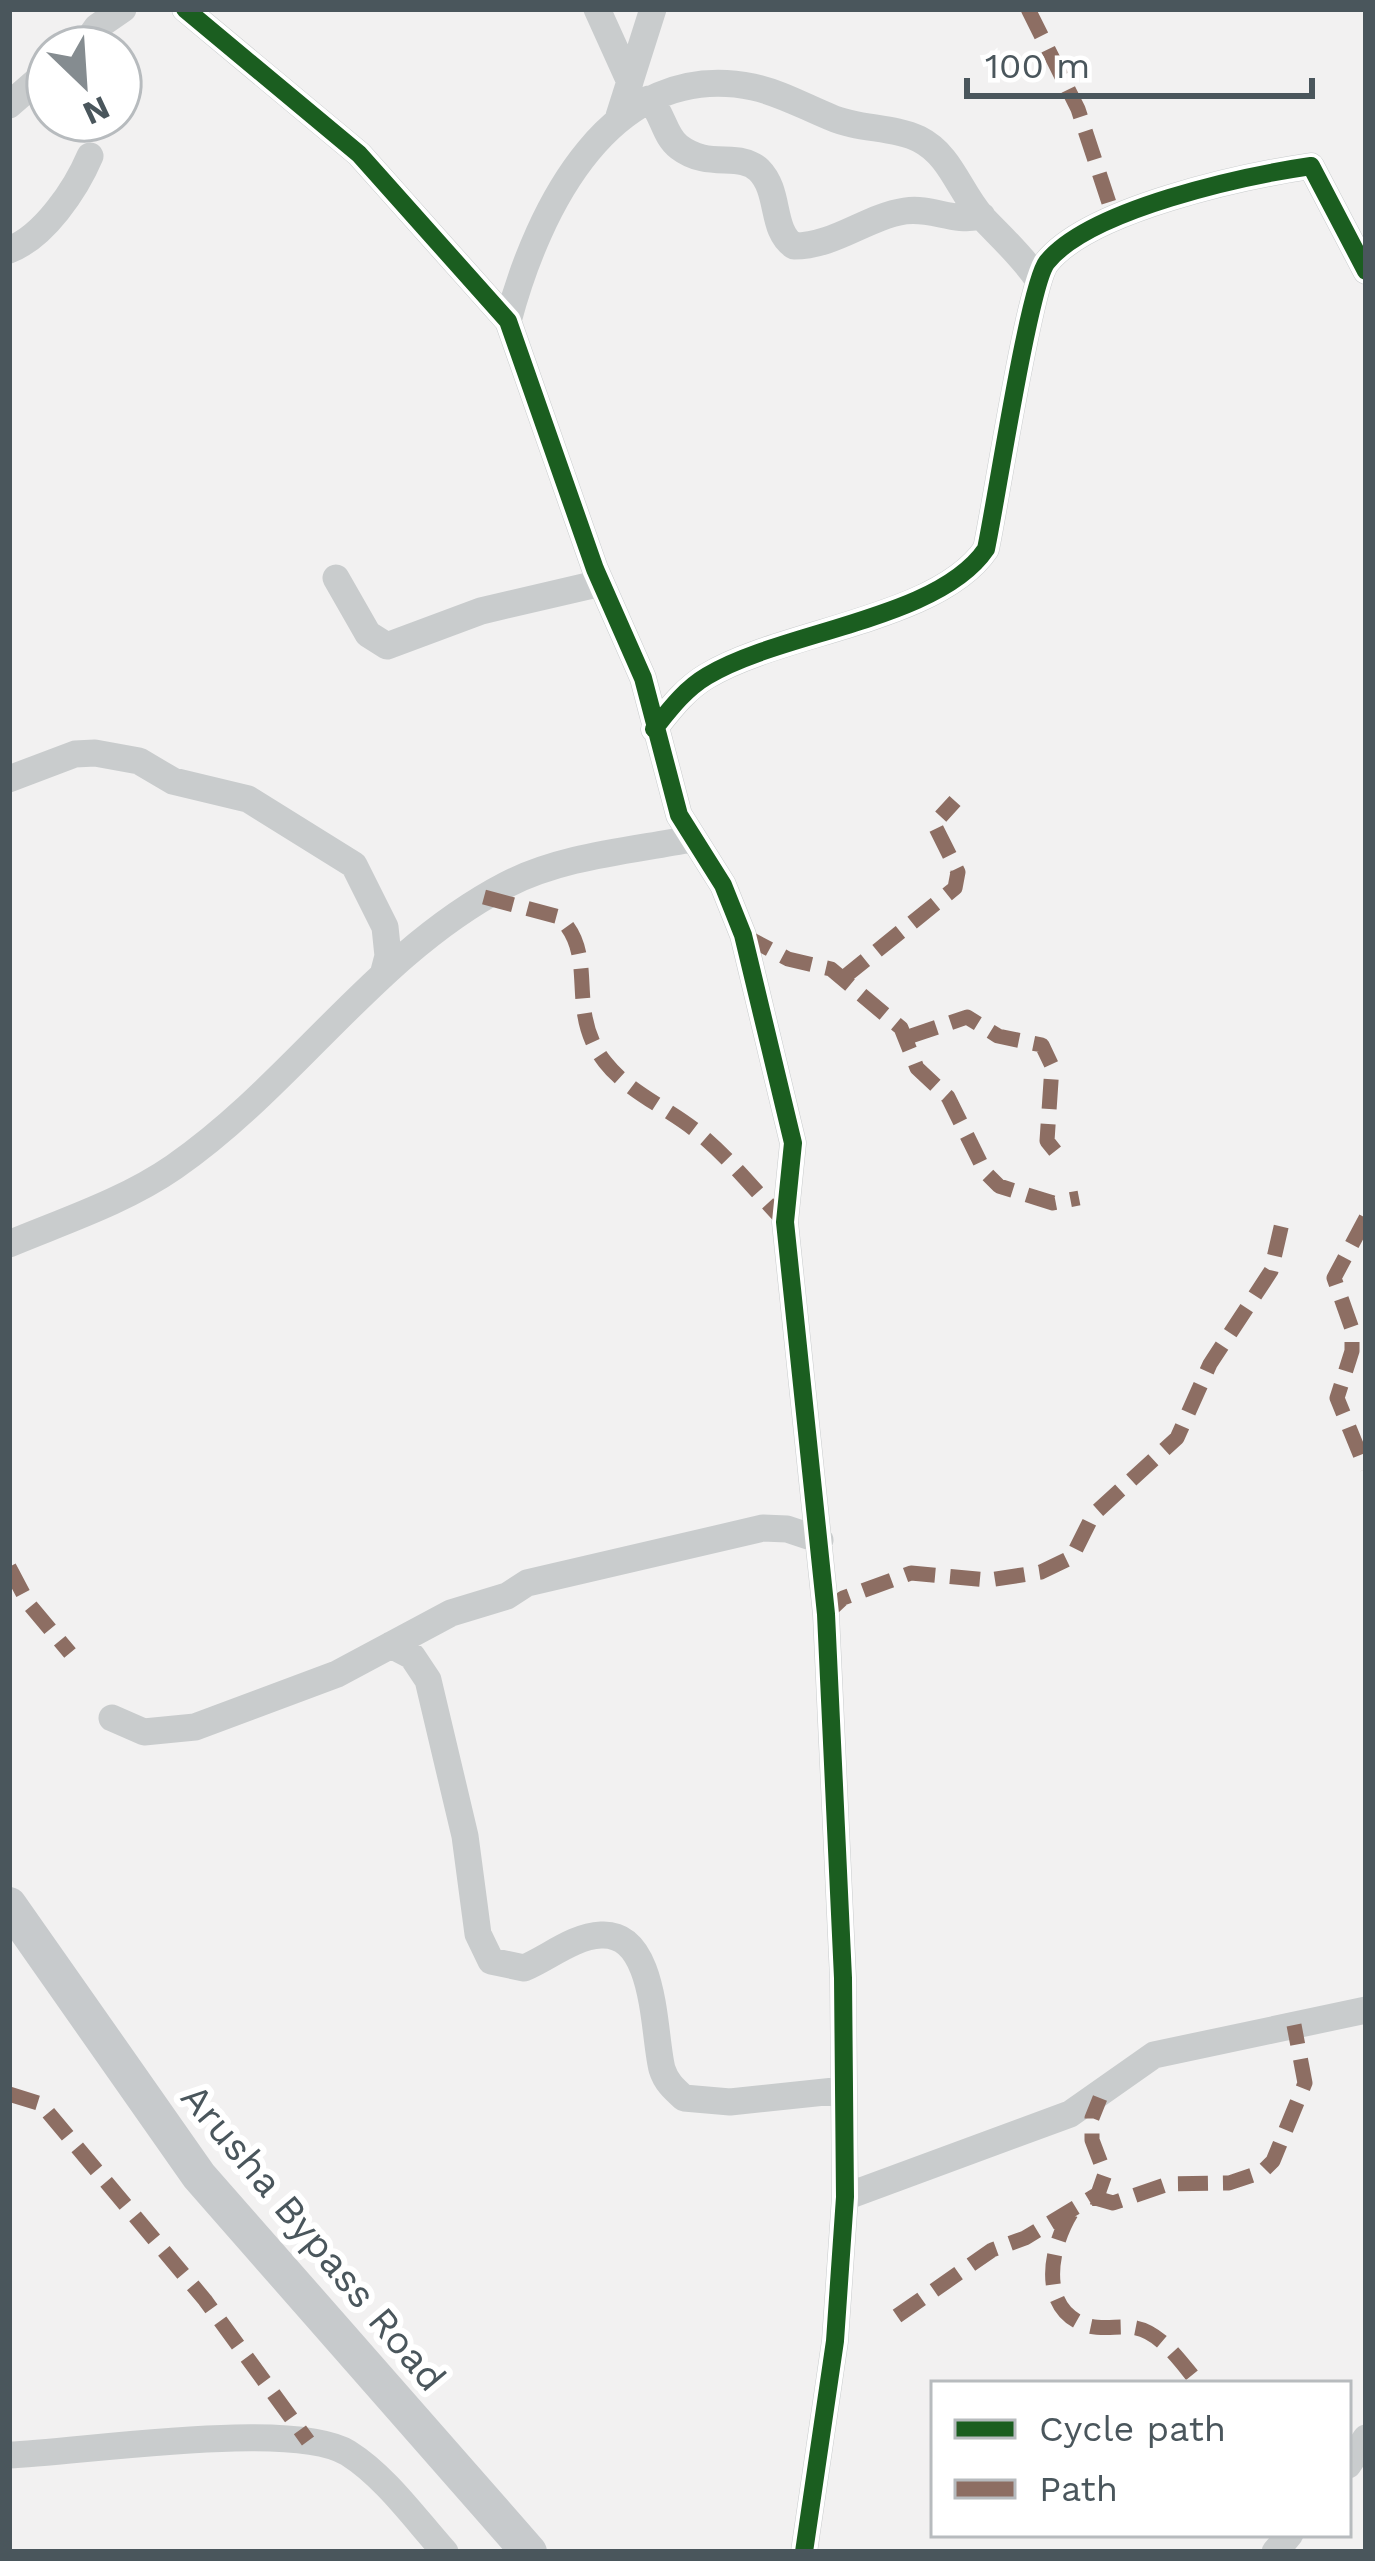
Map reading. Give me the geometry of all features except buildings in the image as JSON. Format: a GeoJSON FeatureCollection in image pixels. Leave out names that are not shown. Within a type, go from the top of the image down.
{"type":"FeatureCollection","features":[{"type":"Feature","properties":{"kind":"main road","name":"Arusha Bypass Road"},"geometry":{"type":"LineString","coordinates":[[9,1905],[199,2176],[530,2552]]}},
{"type":"Feature","properties":{"kind":"street"},"geometry":{"type":"LineString","coordinates":[[184,9],[358,154],[508,321],[601,583],[643,678],[654,729],[691,839],[724,885],[740,923],[793,1143],[786,1243],[820,1540],[843,1978],[844,2198],[829,2404],[804,2552]]}},
{"type":"Feature","properties":{"kind":"street"},"geometry":{"type":"LineString","coordinates":[[597,9],[640,90],[681,149],[707,162],[736,159],[757,168],[774,190],[782,233],[794,246],[825,242],[901,212],[921,210],[962,221],[982,216]]}},
{"type":"Feature","properties":{"kind":"street"},"geometry":{"type":"LineString","coordinates":[[508,321],[540,224],[640,90],[653,9]]}},
{"type":"Feature","properties":{"kind":"street"},"geometry":{"type":"LineString","coordinates":[[640,90],[706,84],[752,87],[862,128],[907,134],[948,163],[982,216],[1037,278]]}},
{"type":"Feature","properties":{"kind":"street"},"geometry":{"type":"LineString","coordinates":[[9,250],[22,244],[70,200],[90,156]]}},
{"type":"Feature","properties":{"kind":"street"},"geometry":{"type":"LineString","coordinates":[[654,729],[709,674],[940,590],[976,563],[991,528],[1037,278],[1069,242],[1136,208],[1310,166],[1366,271]]}},
{"type":"Feature","properties":{"kind":"street"},"geometry":{"type":"LineString","coordinates":[[336,578],[368,634],[387,646],[482,611],[601,583]]}},
{"type":"Feature","properties":{"kind":"street"},"geometry":{"type":"LineString","coordinates":[[9,779],[76,754],[95,753],[139,761],[173,782],[248,800],[354,865],[385,927],[388,956],[383,975]]}},
{"type":"Feature","properties":{"kind":"street"},"geometry":{"type":"LineString","coordinates":[[9,1244],[120,1197],[176,1166],[416,942],[484,897],[540,869],[691,839]]}},
{"type":"Feature","properties":{"kind":"street"},"geometry":{"type":"LineString","coordinates":[[112,1718],[144,1732],[195,1726],[337,1674],[451,1613],[559,1572],[763,1528],[787,1529],[820,1540]]}},
{"type":"Feature","properties":{"kind":"street"},"geometry":{"type":"LineString","coordinates":[[391,1645],[412,1655],[428,1680],[465,1836],[478,1934],[491,1961],[524,1968],[574,1942],[601,1935],[620,1938],[634,1951],[644,1973],[662,2068],[684,2098],[730,2102],[844,2090]]}},
{"type":"Feature","properties":{"kind":"street"},"geometry":{"type":"LineString","coordinates":[[844,2198],[1070,2114],[1100,2098],[1154,2055],[1366,2010]]}},
{"type":"Feature","properties":{"kind":"street"},"geometry":{"type":"LineString","coordinates":[[9,2455],[217,2441],[326,2443],[364,2466],[446,2552]]}},
{"type":"Feature","properties":{"kind":"marked path"},"geometry":{"type":"LineString","coordinates":[[1028,9],[1078,109],[1114,218]]}},
{"type":"Feature","properties":{"kind":"marked path"},"geometry":{"type":"LineString","coordinates":[[842,979],[955,888],[958,872],[934,824],[955,801]]}},
{"type":"Feature","properties":{"kind":"marked path"},"geometry":{"type":"LineString","coordinates":[[484,897],[559,917],[578,949],[586,1023],[605,1062],[626,1083],[712,1145],[785,1222]]}},
{"type":"Feature","properties":{"kind":"marked path"},"geometry":{"type":"LineString","coordinates":[[743,935],[788,959],[831,969],[901,1028],[917,1068],[948,1097],[985,1172],[999,1186],[1053,1203],[1079,1198]]}},
{"type":"Feature","properties":{"kind":"marked path"},"geometry":{"type":"LineString","coordinates":[[908,1037],[967,1017],[998,1036],[1042,1045],[1052,1066],[1047,1141],[1063,1161]]}},
{"type":"Feature","properties":{"kind":"marked path"},"geometry":{"type":"LineString","coordinates":[[1366,1218],[1334,1278],[1352,1329],[1352,1351],[1337,1398],[1366,1469]]}},
{"type":"Feature","properties":{"kind":"marked path"},"geometry":{"type":"LineString","coordinates":[[826,1614],[843,1598],[911,1573],[989,1580],[1041,1572],[1072,1557],[1093,1515],[1177,1438],[1210,1364],[1271,1271],[1282,1223]]}},
{"type":"Feature","properties":{"kind":"marked path"},"geometry":{"type":"LineString","coordinates":[[9,1567],[28,1603],[70,1653]]}},
{"type":"Feature","properties":{"kind":"marked path"},"geometry":{"type":"LineString","coordinates":[[1092,2197],[1113,2203],[1168,2184],[1229,2183],[1262,2172],[1273,2161],[1305,2083],[1294,2025]]}},
{"type":"Feature","properties":{"kind":"marked path"},"geometry":{"type":"LineString","coordinates":[[9,2094],[41,2104],[205,2300],[308,2441]]}},
{"type":"Feature","properties":{"kind":"marked path"},"geometry":{"type":"LineString","coordinates":[[897,2316],[992,2250],[1025,2238],[1098,2194],[1105,2174],[1092,2140],[1092,2118],[1100,2098]]}},
{"type":"Feature","properties":{"kind":"marked path"},"geometry":{"type":"LineString","coordinates":[[1071,2213],[1054,2260],[1055,2293],[1061,2307],[1089,2326],[1146,2331],[1196,2381]]}},
{"type":"Feature","properties":{"kind":"cycle path"},"geometry":{"type":"LineString","coordinates":[[185,9],[359,154],[508,321],[595,569],[643,678],[679,815],[723,885],[743,935],[793,1143],[785,1222],[826,1614],[843,1978],[845,2197],[835,2341],[804,2552]]}},
{"type":"Feature","properties":{"kind":"cycle path"},"geometry":{"type":"LineString","coordinates":[[654,729],[707,676],[775,647],[896,609],[963,573],[986,549],[1031,310],[1047,262],[1068,243],[1097,226],[1170,198],[1311,166],[1366,271]]}}]}
